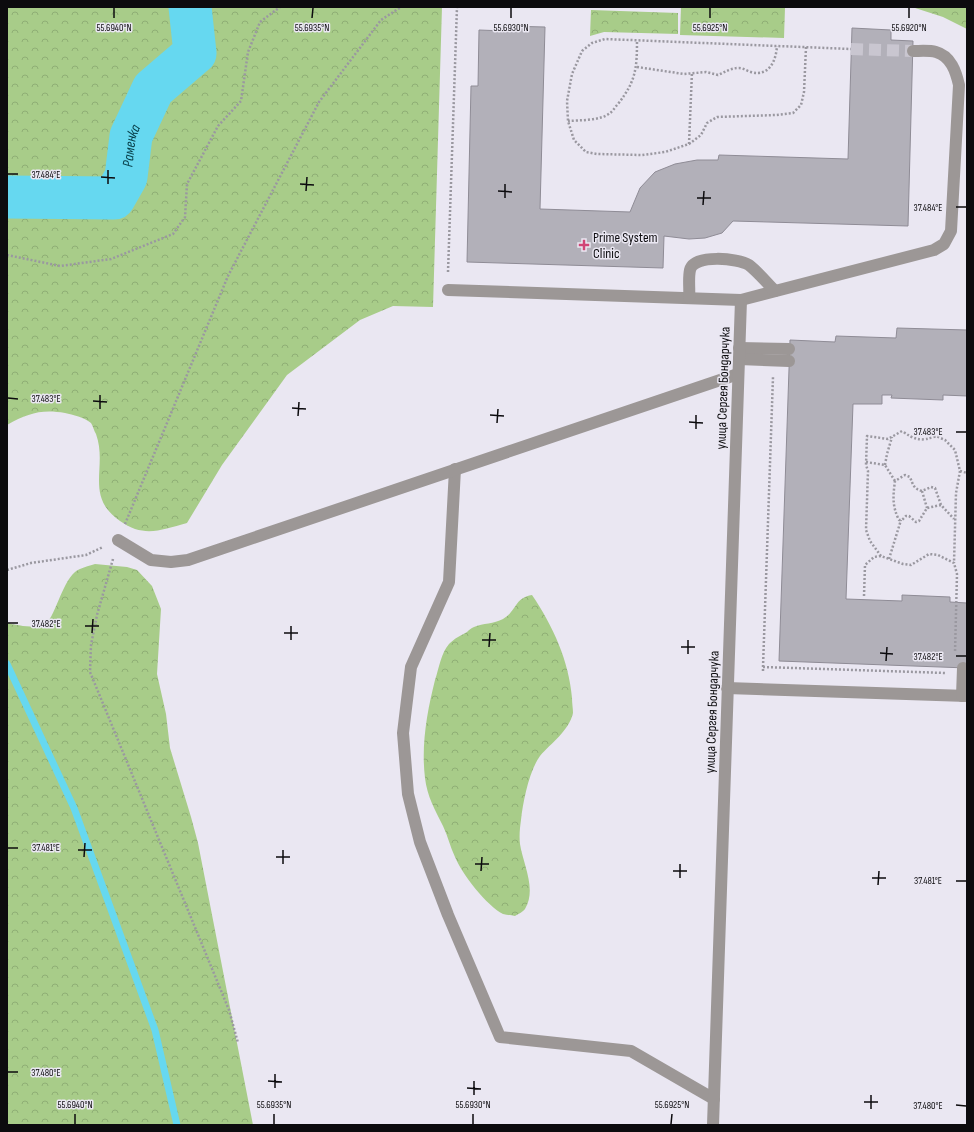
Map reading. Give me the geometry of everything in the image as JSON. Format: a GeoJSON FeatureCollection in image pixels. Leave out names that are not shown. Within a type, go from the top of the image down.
{"type":"FeatureCollection","features":[{"type":"Feature","properties":{"kind":"street"},"geometry":{"type":"LineString","coordinates":[[448,290],[741,300],[934,250],[944,244],[951,231],[959,84],[955,70],[947,58],[936,52],[913,51]]}},
{"type":"Feature","properties":{"kind":"street"},"geometry":{"type":"LineString","coordinates":[[689,298],[690,269],[695,263],[707,259],[739,260],[749,265],[775,291]]}},
{"type":"Feature","properties":{"kind":"street","name":"улица Сергея Бондарчука"},"geometry":{"type":"LineString","coordinates":[[713,1125],[741,300]]}},
{"type":"Feature","properties":{"kind":"street"},"geometry":{"type":"LineString","coordinates":[[739,353],[789,355],[774,360],[739,353]]}},
{"type":"Feature","properties":{"kind":"street"},"geometry":{"type":"LineString","coordinates":[[118,540],[151,560],[171,562],[188,560],[738,374]]}},
{"type":"Feature","properties":{"kind":"street"},"geometry":{"type":"LineString","coordinates":[[455,469],[449,582],[411,667],[404,733],[408,794],[420,842],[448,915],[500,1037],[630,1051],[714,1100]]}},
{"type":"Feature","properties":{"kind":"street"},"geometry":{"type":"LineString","coordinates":[[728,688],[964,696],[958,664]]}},
{"type":"Feature","properties":{"kind":"path"},"geometry":{"type":"LineString","coordinates":[[7,255],[60,266],[111,259],[173,234],[185,217],[187,184],[218,126],[241,101],[248,52],[260,22],[280,7]]}},
{"type":"Feature","properties":{"kind":"path"},"geometry":{"type":"LineString","coordinates":[[238,1043],[229,1010],[90,672],[91,646],[97,615],[118,540],[228,276],[319,102],[381,20],[401,7]]}},
{"type":"Feature","properties":{"kind":"path"},"geometry":{"type":"LineString","coordinates":[[448,290],[458,7]]}},
{"type":"Feature","properties":{"kind":"path"},"geometry":{"type":"LineString","coordinates":[[806,47],[804,92],[801,106],[793,113],[717,117],[708,123],[701,135],[689,144],[666,152],[642,154],[597,154],[586,152],[574,140],[568,121],[568,101],[572,74],[582,51],[592,43],[605,39],[637,40],[777,46],[806,47],[851,49]]}},
{"type":"Feature","properties":{"kind":"path"},"geometry":{"type":"LineString","coordinates":[[568,121],[594,119],[610,114],[631,84],[637,67],[637,40]]}},
{"type":"Feature","properties":{"kind":"path"},"geometry":{"type":"LineString","coordinates":[[637,67],[684,74],[692,72],[706,72],[718,75],[729,69],[740,68],[751,72],[763,73],[771,67],[776,58],[777,46]]}},
{"type":"Feature","properties":{"kind":"path"},"geometry":{"type":"LineString","coordinates":[[689,144],[692,72]]}},
{"type":"Feature","properties":{"kind":"path"},"geometry":{"type":"LineString","coordinates":[[763,667],[774,360]]}},
{"type":"Feature","properties":{"kind":"path"},"geometry":{"type":"LineString","coordinates":[[881,556],[866,534],[868,471],[866,462],[867,436],[888,439],[902,431],[913,439],[926,440],[936,436],[945,440],[955,450],[960,471],[956,493],[954,563],[957,574],[958,664]]}},
{"type":"Feature","properties":{"kind":"path"},"geometry":{"type":"LineString","coordinates":[[892,436],[885,466],[895,481],[893,492],[894,510],[899,520],[901,520]]}},
{"type":"Feature","properties":{"kind":"path"},"geometry":{"type":"LineString","coordinates":[[866,462],[885,466]]}},
{"type":"Feature","properties":{"kind":"path"},"geometry":{"type":"LineString","coordinates":[[960,471],[967,473]]}},
{"type":"Feature","properties":{"kind":"path"},"geometry":{"type":"LineString","coordinates":[[895,481],[905,475],[910,477],[913,487],[922,491],[931,487],[935,488],[941,505],[955,520]]}},
{"type":"Feature","properties":{"kind":"path"},"geometry":{"type":"LineString","coordinates":[[922,491],[927,508]]}},
{"type":"Feature","properties":{"kind":"path"},"geometry":{"type":"LineString","coordinates":[[889,559],[901,520],[906,516],[909,516],[916,522],[919,521],[927,508],[941,505]]}},
{"type":"Feature","properties":{"kind":"path"},"geometry":{"type":"LineString","coordinates":[[7,570],[30,563],[86,555],[118,540]]}},
{"type":"Feature","properties":{"kind":"path"},"geometry":{"type":"LineString","coordinates":[[864,596],[865,565],[874,557],[881,556],[903,564],[911,565],[929,554],[938,555],[954,563]]}},
{"type":"Feature","properties":{"kind":"green space"},"geometry":{"type":"Polygon","coordinates":[[[7,7],[442,7],[433,307],[393,306],[360,320],[287,375],[222,465],[187,523],[161,530],[145,531],[129,526],[120,521],[109,511],[103,502],[100,491],[100,458],[96,434],[91,423],[85,419],[65,413],[42,412],[29,415],[7,425],[7,7]]]}},
{"type":"Feature","properties":{"kind":"green space"},"geometry":{"type":"Polygon","coordinates":[[[681,7],[785,8],[784,38],[680,35],[681,7]]]}},
{"type":"Feature","properties":{"kind":"green space"},"geometry":{"type":"Polygon","coordinates":[[[912,7],[967,7],[967,29],[943,17],[912,7]]]}},
{"type":"Feature","properties":{"kind":"green space"},"geometry":{"type":"Polygon","coordinates":[[[591,10],[678,13],[678,34],[604,32],[590,36],[591,10]]]}},
{"type":"Feature","properties":{"kind":"green space"},"geometry":{"type":"Polygon","coordinates":[[[95,564],[127,567],[137,570],[152,586],[161,609],[157,674],[166,714],[170,748],[198,843],[253,1125],[7,1125],[7,623],[31,627],[44,625],[52,616],[70,577],[75,572],[95,564]]]}},
{"type":"Feature","properties":{"kind":"green space"},"geometry":{"type":"Polygon","coordinates":[[[532,595],[547,619],[564,657],[570,684],[573,713],[564,731],[536,762],[527,787],[520,829],[520,844],[528,876],[530,893],[525,909],[515,916],[503,914],[490,904],[476,889],[458,864],[428,791],[424,766],[424,741],[432,692],[440,661],[446,648],[453,640],[472,628],[496,622],[508,616],[522,599],[532,595]]]}},
{"type":"Feature","properties":{"kind":"building"},"geometry":{"type":"Polygon","coordinates":[[[506,26],[545,27],[540,209],[630,212],[640,188],[655,172],[675,164],[697,160],[718,160],[719,155],[848,159],[852,28],[891,30],[891,40],[913,41],[908,226],[733,221],[722,233],[705,238],[689,239],[664,236],[663,268],[467,262],[471,86],[478,86],[479,30],[506,31],[506,26]]]}},
{"type":"Feature","properties":{"kind":"building"},"geometry":{"type":"Polygon","coordinates":[[[897,328],[967,330],[967,396],[943,395],[943,400],[891,398],[892,395],[882,395],[882,404],[853,404],[846,599],[902,601],[902,595],[950,597],[950,602],[967,603],[967,668],[779,661],[790,340],[835,342],[836,336],[896,338],[897,328]]]}},
{"type":"Feature","properties":{"kind":"waterway","name":"Раменка"},"geometry":{"type":"LineString","coordinates":[[7,197],[114,198],[126,177],[131,136],[153,89],[195,53],[190,7]]}},
{"type":"Feature","properties":{"kind":"waterway"},"geometry":{"type":"LineString","coordinates":[[7,664],[74,808],[155,1030],[177,1125]]}},
{"type":"Feature","properties":{"kind":"tunnel"},"geometry":{"type":"LineString","coordinates":[[851,49],[913,51]]}},
{"type":"Feature","properties":{"kind":"place","name":"Prime System Clinic"},"geometry":{"type":"Point","coordinates":[584,245]}}]}
